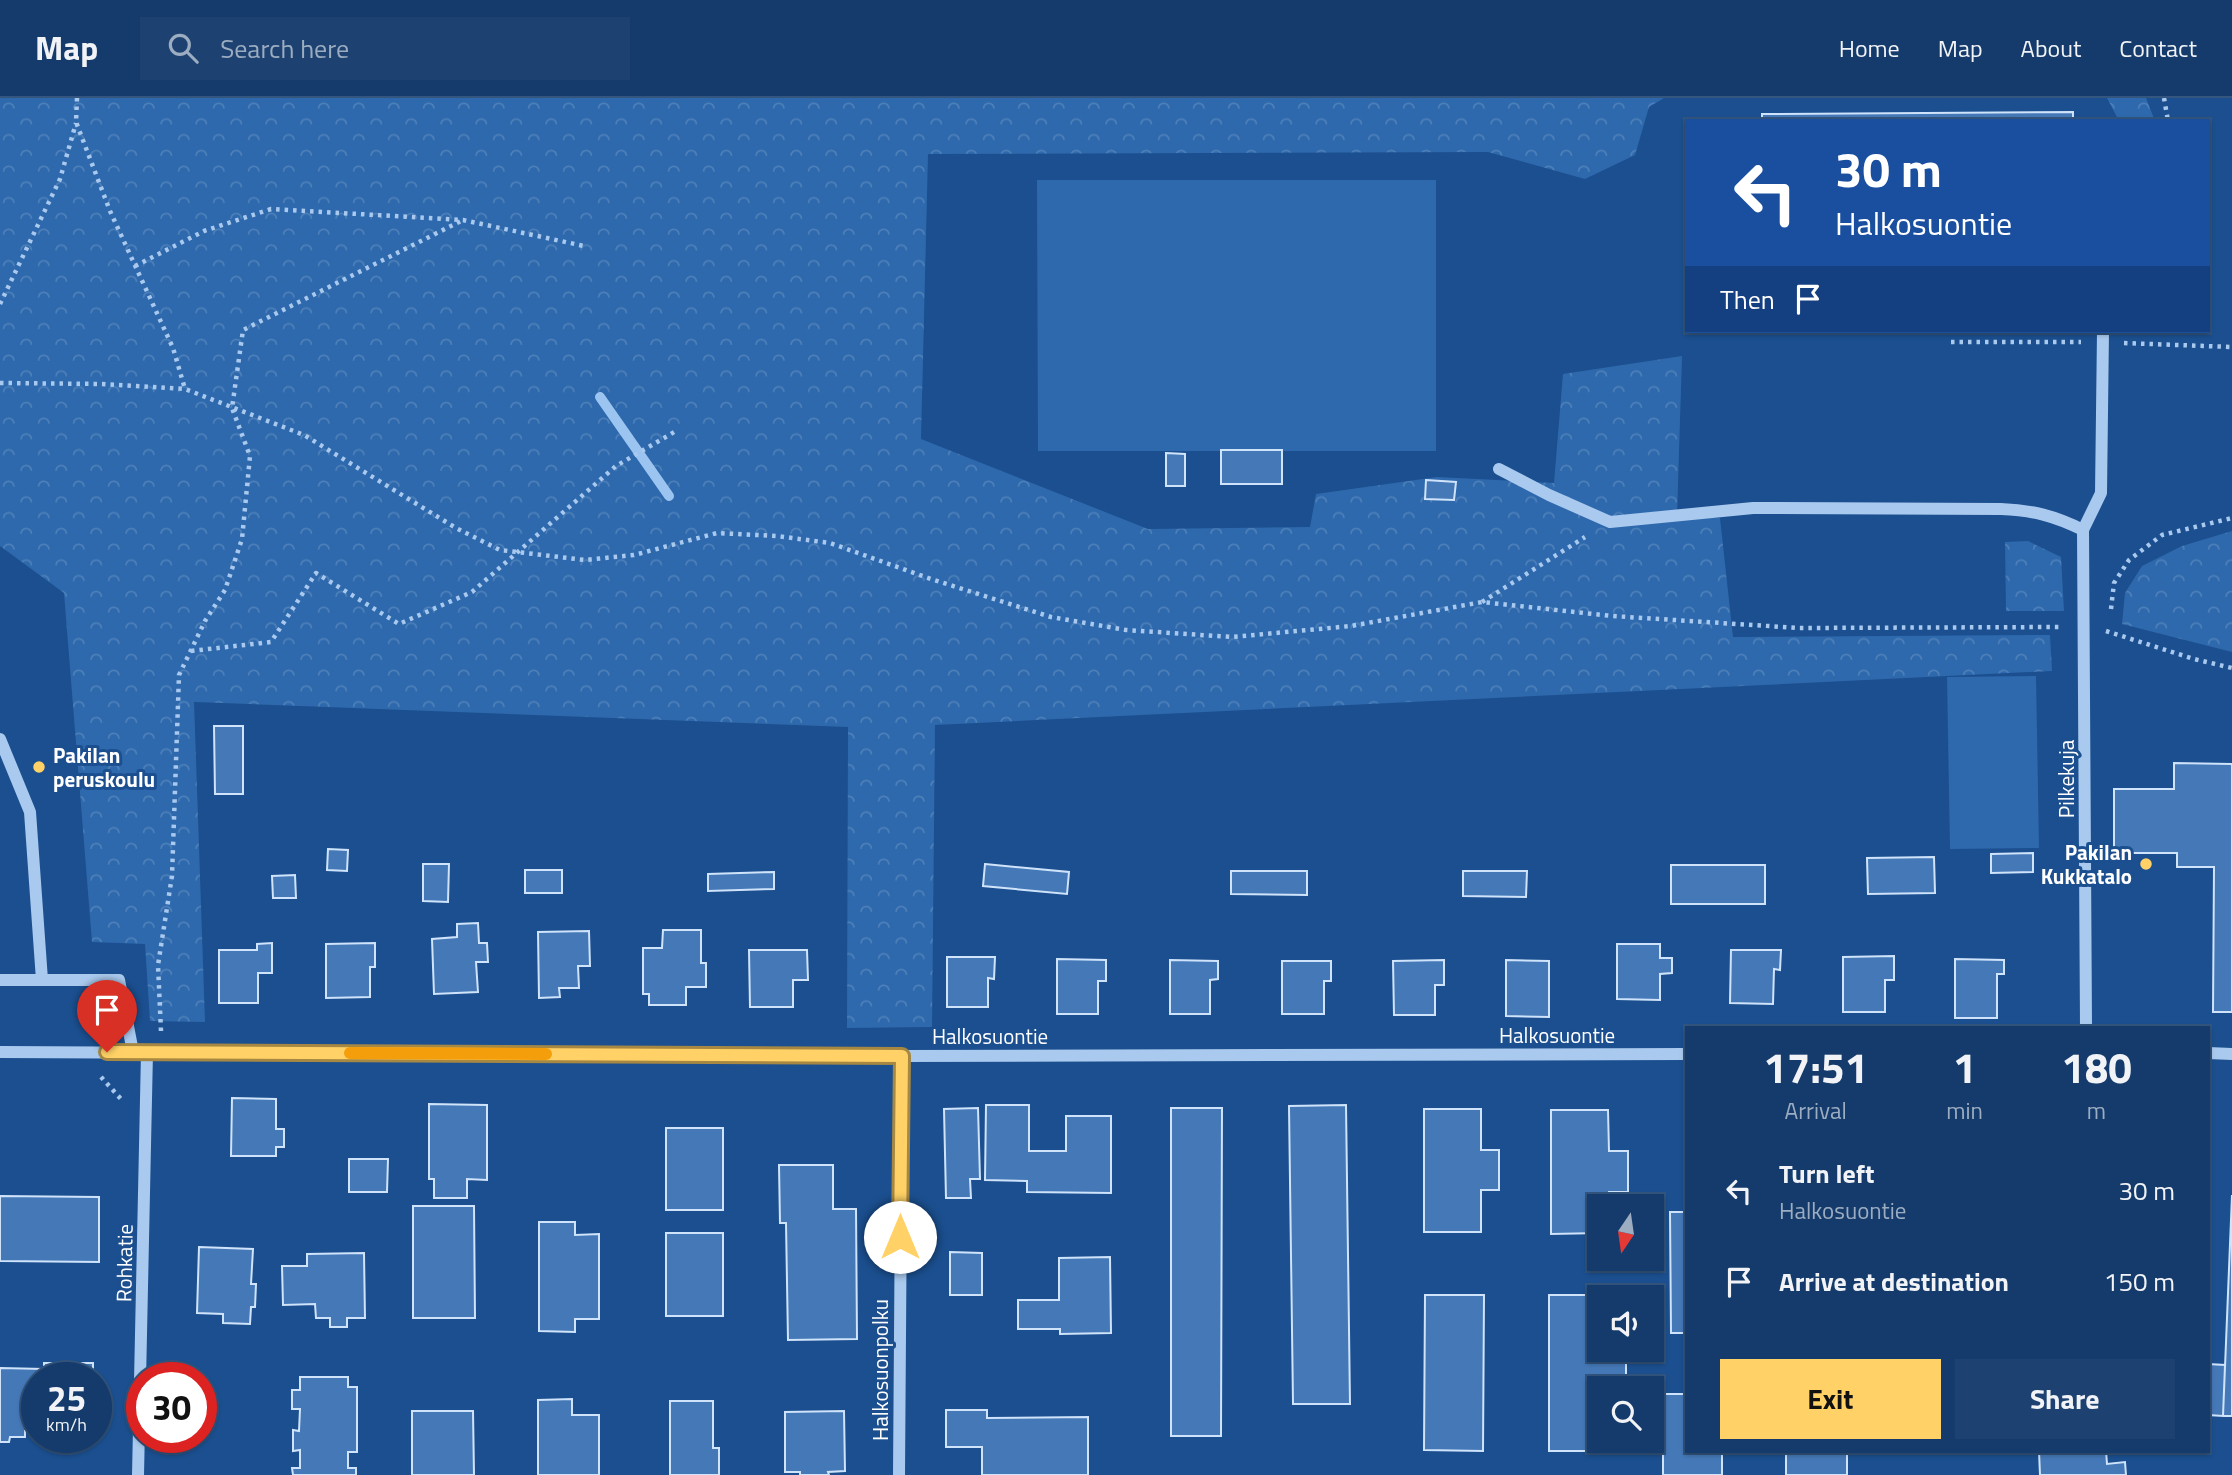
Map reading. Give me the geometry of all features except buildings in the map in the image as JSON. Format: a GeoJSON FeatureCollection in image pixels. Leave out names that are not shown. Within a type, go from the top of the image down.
{"type":"FeatureCollection","features":[{"type":"Feature","properties":{"kind":"street"},"geometry":{"type":"LineString","coordinates":[[1499,468],[1549,495],[1610,522],[1753,508],[2001,509],[2057,517],[2083,530],[2101,493],[2103,333]]}},
{"type":"Feature","properties":{"kind":"street","name":"Pilkekuja"},"geometry":{"type":"LineString","coordinates":[[2083,530],[2086,1026]]}},
{"type":"Feature","properties":{"kind":"street"},"geometry":{"type":"LineString","coordinates":[[0,739],[30,812],[42,980],[0,979]]}},
{"type":"Feature","properties":{"kind":"street","name":"Rohkatie"},"geometry":{"type":"LineString","coordinates":[[42,980],[119,980],[140,1052],[138,1475]]}},
{"type":"Feature","properties":{"kind":"street","name":"Halkosuontie"},"geometry":{"type":"LineString","coordinates":[[0,1052],[902,1056],[1685,1054]]}},
{"type":"Feature","properties":{"kind":"street"},"geometry":{"type":"LineString","coordinates":[[2210,1053],[2232,1054]]}},
{"type":"Feature","properties":{"kind":"street","name":"Halkosuonpolku"},"geometry":{"type":"LineString","coordinates":[[899,1475],[902,1056]]}},
{"type":"Feature","properties":{"kind":"path"},"geometry":{"type":"LineString","coordinates":[[0,304],[60,179],[76,122],[77,98]]}},
{"type":"Feature","properties":{"kind":"path"},"geometry":{"type":"LineString","coordinates":[[2164,98],[2168,119]]}},
{"type":"Feature","properties":{"kind":"path"},"geometry":{"type":"LineString","coordinates":[[76,122],[110,211],[173,348],[185,389]]}},
{"type":"Feature","properties":{"kind":"path"},"geometry":{"type":"LineString","coordinates":[[135,266],[204,231],[271,209],[463,220],[584,246]]}},
{"type":"Feature","properties":{"kind":"path"},"geometry":{"type":"LineString","coordinates":[[163,1052],[158,965],[172,876],[179,675],[205,621],[225,590],[242,539],[250,456],[232,408],[243,330],[463,220]]}},
{"type":"Feature","properties":{"kind":"path"},"geometry":{"type":"LineString","coordinates":[[0,383],[102,384],[185,389],[304,435],[456,528],[500,550],[519,553],[585,560],[634,555],[717,533],[777,536],[830,543],[1051,617],[1126,630],[1232,637],[1351,626],[1482,602],[1612,616],[1799,628],[2085,628],[2232,668]]}},
{"type":"Feature","properties":{"kind":"path"},"geometry":{"type":"LineString","coordinates":[[191,651],[271,642],[316,573],[399,624],[472,593],[616,466],[676,431]]}},
{"type":"Feature","properties":{"kind":"path"},"geometry":{"type":"LineString","coordinates":[[2107,632],[2114,583],[2129,559],[2162,535],[2232,518]]}},
{"type":"Feature","properties":{"kind":"path"},"geometry":{"type":"LineString","coordinates":[[1482,602],[1610,522]]}},
{"type":"Feature","properties":{"kind":"green space"},"geometry":{"type":"Polygon","coordinates":[[[0,98],[1664,98],[1649,107],[1635,155],[1585,179],[1488,152],[928,154],[921,439],[1148,529],[1310,527],[1316,494],[1437,477],[1554,483],[1563,374],[1682,356],[1677,516],[1720,518],[1733,637],[2050,635],[2052,671],[935,725],[932,1027],[847,1028],[848,727],[194,702],[205,1022],[150,1021],[145,944],[92,942],[64,593],[0,546],[0,98]]]}},
{"type":"Feature","properties":{"kind":"green space"},"geometry":{"type":"Polygon","coordinates":[[[2107,98],[2146,98],[2154,119],[2118,119],[2107,98]]]}},
{"type":"Feature","properties":{"kind":"green space"},"geometry":{"type":"Polygon","coordinates":[[[1037,180],[1436,180],[1436,451],[1038,451],[1037,180]]]}},
{"type":"Feature","properties":{"kind":"green space"},"geometry":{"type":"Polygon","coordinates":[[[2232,531],[2232,652],[2122,624],[2125,593],[2142,566],[2182,546],[2232,531]]]}},
{"type":"Feature","properties":{"kind":"green space"},"geometry":{"type":"Polygon","coordinates":[[[2028,541],[2061,557],[2064,611],[2006,611],[2005,542],[2028,541]]]}},
{"type":"Feature","properties":{"kind":"green space"},"geometry":{"type":"Polygon","coordinates":[[[2036,676],[2039,848],[1950,849],[1947,677],[2036,676]]]}},
{"type":"Feature","properties":{"kind":"waterway"},"geometry":{"type":"LineString","coordinates":[[600,397],[669,496]]}},
{"type":"Feature","properties":{"kind":"slow traffic"},"geometry":{"type":"LineString","coordinates":[[350,1053],[546,1054]]}},
{"type":"Feature","properties":{"kind":"place","name":"Pakilan peruskoulu"},"geometry":{"type":"Point","coordinates":[39,767]}},
{"type":"Feature","properties":{"kind":"place","name":"Pakilan Kukkatalo"},"geometry":{"type":"Point","coordinates":[2146,864]}},
{"type":"Feature","properties":{"kind":"route"},"geometry":{"type":"LineString","coordinates":[[107,1052],[902,1056],[900,1237]]}}]}
